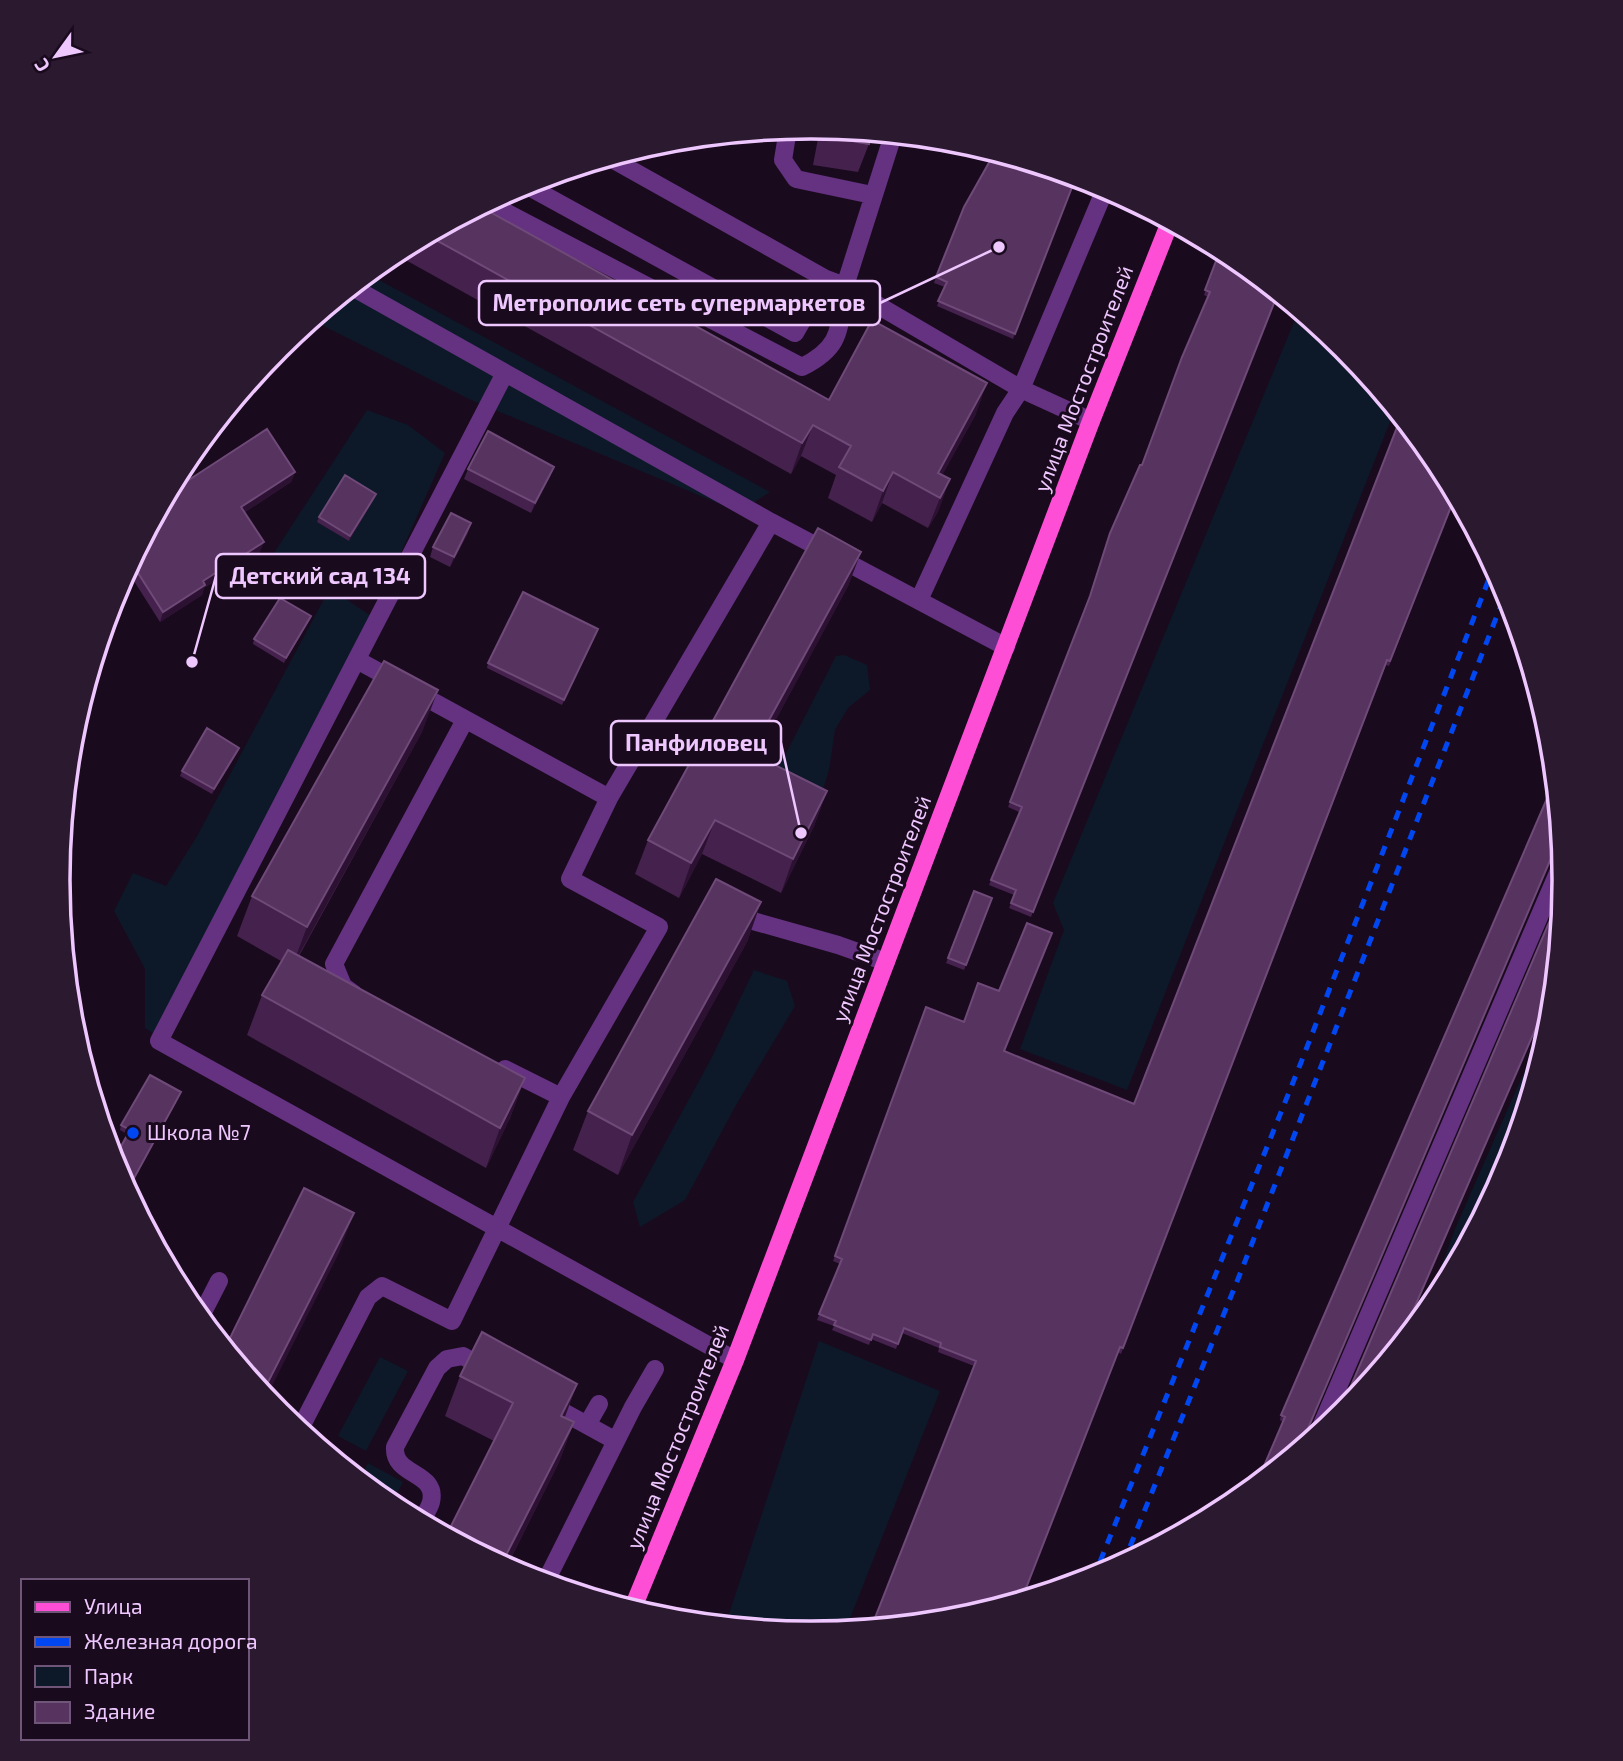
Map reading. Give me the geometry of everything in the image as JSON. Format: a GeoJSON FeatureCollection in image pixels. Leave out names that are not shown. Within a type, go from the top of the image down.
{"type":"FeatureCollection","features":[{"type":"Feature","properties":{"kind":"main road","name":"улица Мостостроителей"},"geometry":{"type":"LineString","coordinates":[[636,1601],[735,1360],[1091,421],[1167,230]]}},
{"type":"Feature","properties":{"kind":"lane"},"geometry":{"type":"LineString","coordinates":[[786,140],[783,160],[796,179],[872,195]]}},
{"type":"Feature","properties":{"kind":"lane"},"geometry":{"type":"LineString","coordinates":[[498,208],[802,367],[820,358],[836,339],[845,286],[890,144]]}},
{"type":"Feature","properties":{"kind":"lane"},"geometry":{"type":"LineString","coordinates":[[621,164],[826,279],[845,286],[1021,389],[1091,421]]}},
{"type":"Feature","properties":{"kind":"lane"},"geometry":{"type":"LineString","coordinates":[[537,191],[795,333],[826,279]]}},
{"type":"Feature","properties":{"kind":"lane"},"geometry":{"type":"LineString","coordinates":[[919,600],[1005,413],[1021,389],[1101,198]]}},
{"type":"Feature","properties":{"kind":"lane"},"geometry":{"type":"LineString","coordinates":[[360,292],[771,522],[1006,647]]}},
{"type":"Feature","properties":{"kind":"lane"},"geometry":{"type":"LineString","coordinates":[[505,373],[159,1041],[735,1360]]}},
{"type":"Feature","properties":{"kind":"lane"},"geometry":{"type":"LineString","coordinates":[[304,1421],[368,1297],[382,1286],[452,1321],[561,1097],[659,927],[570,879],[609,798],[771,522]]}},
{"type":"Feature","properties":{"kind":"lane"},"geometry":{"type":"LineString","coordinates":[[357,660],[609,798]]}},
{"type":"Feature","properties":{"kind":"lane"},"geometry":{"type":"LineString","coordinates":[[367,1001],[343,986],[334,964],[466,720]]}},
{"type":"Feature","properties":{"kind":"lane"},"geometry":{"type":"LineString","coordinates":[[1327,1414],[1553,885]]}},
{"type":"Feature","properties":{"kind":"lane"},"geometry":{"type":"LineString","coordinates":[[715,910],[838,945],[886,962]]}},
{"type":"Feature","properties":{"kind":"lane"},"geometry":{"type":"LineString","coordinates":[[488,1061],[561,1097]]}},
{"type":"Feature","properties":{"kind":"lane"},"geometry":{"type":"LineString","coordinates":[[206,1307],[219,1281]]}},
{"type":"Feature","properties":{"kind":"lane"},"geometry":{"type":"LineString","coordinates":[[425,1513],[431,1502],[430,1490],[422,1477],[398,1464],[394,1457],[395,1447],[437,1368],[447,1359],[463,1356],[506,1380]]}},
{"type":"Feature","properties":{"kind":"lane"},"geometry":{"type":"LineString","coordinates":[[549,1574],[655,1369]]}},
{"type":"Feature","properties":{"kind":"lane"},"geometry":{"type":"LineString","coordinates":[[529,1393],[616,1441]]}},
{"type":"Feature","properties":{"kind":"lane"},"geometry":{"type":"LineString","coordinates":[[587,1425],[599,1404]]}},
{"type":"Feature","properties":{"kind":"green space"},"geometry":{"type":"Polygon","coordinates":[[[378,279],[770,492],[739,512],[469,399],[321,325],[378,279]]]}},
{"type":"Feature","properties":{"kind":"green space"},"geometry":{"type":"Polygon","coordinates":[[[1295,319],[1336,356],[1391,419],[1127,1090],[1020,1049],[1064,930],[1053,903],[1295,319]]]}},
{"type":"Feature","properties":{"kind":"green space"},"geometry":{"type":"Polygon","coordinates":[[[367,410],[408,425],[445,453],[384,591],[307,578],[272,556],[367,410]]]}},
{"type":"Feature","properties":{"kind":"green space"},"geometry":{"type":"Polygon","coordinates":[[[330,588],[371,616],[159,1037],[145,1028],[145,969],[114,911],[133,873],[166,886],[196,838],[330,588]]]}},
{"type":"Feature","properties":{"kind":"green space"},"geometry":{"type":"Polygon","coordinates":[[[844,655],[867,665],[870,690],[848,708],[835,730],[829,770],[816,813],[764,796],[836,656],[844,655]]]}},
{"type":"Feature","properties":{"kind":"green space"},"geometry":{"type":"Polygon","coordinates":[[[754,970],[787,981],[795,1006],[736,1105],[685,1200],[640,1227],[633,1202],[712,1057],[754,970]]]}},
{"type":"Feature","properties":{"kind":"green space"},"geometry":{"type":"Polygon","coordinates":[[[1533,1053],[1514,1119],[1497,1164],[1477,1208],[1436,1279],[1455,1229],[1533,1053]]]}},
{"type":"Feature","properties":{"kind":"green space"},"geometry":{"type":"Polygon","coordinates":[[[819,1341],[940,1391],[849,1620],[812,1622],[728,1617],[819,1341]]]}},
{"type":"Feature","properties":{"kind":"green space"},"geometry":{"type":"Polygon","coordinates":[[[380,1357],[408,1371],[366,1451],[338,1436],[380,1357]]]}},
{"type":"Feature","properties":{"kind":"green space"},"geometry":{"type":"Polygon","coordinates":[[[368,1463],[403,1482],[396,1495],[364,1471],[368,1463]]]}},
{"type":"Feature","properties":{"kind":"building"},"geometry":{"type":"Polygon","coordinates":[[[990,161],[1072,186],[1015,334],[938,301],[947,282],[936,277],[964,207],[990,161]]]}},
{"type":"Feature","properties":{"kind":"building"},"geometry":{"type":"Polygon","coordinates":[[[490,212],[829,400],[872,320],[987,383],[938,473],[950,479],[940,498],[893,472],[883,491],[839,467],[851,446],[813,425],[802,443],[437,241],[490,212]]]}},
{"type":"Feature","properties":{"kind":"building"},"geometry":{"type":"Polygon","coordinates":[[[1216,261],[1275,302],[1033,912],[1011,903],[1016,890],[991,880],[1022,807],[1010,802],[1090,596],[1110,533],[1142,465],[1182,357],[1210,292],[1205,290],[1216,261]]]}},
{"type":"Feature","properties":{"kind":"building"},"geometry":{"type":"Polygon","coordinates":[[[1397,426],[1451,506],[1390,661],[1387,660],[1123,1348],[1120,1347],[1025,1590],[956,1608],[875,1619],[976,1361],[940,1347],[941,1343],[904,1328],[898,1344],[873,1334],[871,1340],[834,1325],[836,1321],[819,1314],[842,1259],[835,1256],[926,1007],[964,1022],[978,983],[999,991],[1027,923],[1052,933],[1004,1051],[1134,1104],[1397,426]]]}},
{"type":"Feature","properties":{"kind":"building"},"geometry":{"type":"Polygon","coordinates":[[[267,429],[295,472],[241,507],[264,542],[203,581],[205,585],[163,612],[137,572],[169,510],[188,481],[267,429]]]}},
{"type":"Feature","properties":{"kind":"building"},"geometry":{"type":"Polygon","coordinates":[[[488,431],[554,467],[535,503],[468,469],[488,431]]]}},
{"type":"Feature","properties":{"kind":"building"},"geometry":{"type":"Polygon","coordinates":[[[345,475],[376,494],[350,536],[319,517],[345,475]]]}},
{"type":"Feature","properties":{"kind":"building"},"geometry":{"type":"Polygon","coordinates":[[[451,513],[471,523],[454,557],[433,547],[451,513]]]}},
{"type":"Feature","properties":{"kind":"building"},"geometry":{"type":"Polygon","coordinates":[[[818,528],[861,552],[751,753],[827,791],[793,859],[715,820],[691,863],[648,840],[818,528]]]}},
{"type":"Feature","properties":{"kind":"building"},"geometry":{"type":"Polygon","coordinates":[[[523,592],[598,629],[564,700],[488,663],[523,592]]]}},
{"type":"Feature","properties":{"kind":"building"},"geometry":{"type":"Polygon","coordinates":[[[280,598],[311,616],[286,658],[254,639],[280,598]]]}},
{"type":"Feature","properties":{"kind":"building"},"geometry":{"type":"Polygon","coordinates":[[[384,661],[438,690],[307,927],[252,896],[384,661]]]}},
{"type":"Feature","properties":{"kind":"building"},"geometry":{"type":"Polygon","coordinates":[[[207,728],[239,748],[214,789],[182,771],[207,728]]]}},
{"type":"Feature","properties":{"kind":"building"},"geometry":{"type":"Polygon","coordinates":[[[1548,796],[1552,856],[1307,1432],[1263,1469],[1285,1417],[1281,1415],[1548,796]]]}},
{"type":"Feature","properties":{"kind":"building"},"geometry":{"type":"Polygon","coordinates":[[[716,879],[761,902],[632,1135],[588,1111],[716,879]]]}},
{"type":"Feature","properties":{"kind":"building"},"geometry":{"type":"Polygon","coordinates":[[[974,891],[992,898],[966,965],[948,958],[974,891]]]}},
{"type":"Feature","properties":{"kind":"building"},"geometry":{"type":"Polygon","coordinates":[[[1552,917],[1547,977],[1540,1018],[1410,1318],[1349,1391],[1552,917]]]}},
{"type":"Feature","properties":{"kind":"building"},"geometry":{"type":"Polygon","coordinates":[[[288,950],[525,1078],[500,1128],[262,995],[288,950]]]}},
{"type":"Feature","properties":{"kind":"building"},"geometry":{"type":"Polygon","coordinates":[[[150,1075],[181,1092],[133,1180],[120,1148],[130,1130],[121,1125],[150,1075]]]}},
{"type":"Feature","properties":{"kind":"building"},"geometry":{"type":"Polygon","coordinates":[[[304,1188],[354,1213],[267,1384],[229,1339],[304,1188]]]}},
{"type":"Feature","properties":{"kind":"building"},"geometry":{"type":"Polygon","coordinates":[[[482,1332],[577,1384],[561,1416],[574,1422],[506,1556],[450,1528],[513,1403],[460,1376],[482,1332]]]}},
{"type":"Feature","properties":{"kind":"railway"},"geometry":{"type":"LineString","coordinates":[[1099,1564],[1300,1065],[1489,579]]}},
{"type":"Feature","properties":{"kind":"railway"},"geometry":{"type":"LineString","coordinates":[[1128,1551],[1242,1269],[1501,606]]}},
{"type":"Feature","properties":{"kind":"place","name":"Метрополис cеть супермаркетов"},"geometry":{"type":"Point","coordinates":[999,247]}},
{"type":"Feature","properties":{"kind":"place","name":"Детский сад 134"},"geometry":{"type":"Point","coordinates":[192,662]}},
{"type":"Feature","properties":{"kind":"place","name":"Панфиловец"},"geometry":{"type":"Point","coordinates":[801,833]}},
{"type":"Feature","properties":{"kind":"place","name":"Школа №7"},"geometry":{"type":"Point","coordinates":[133,1133]}}]}
